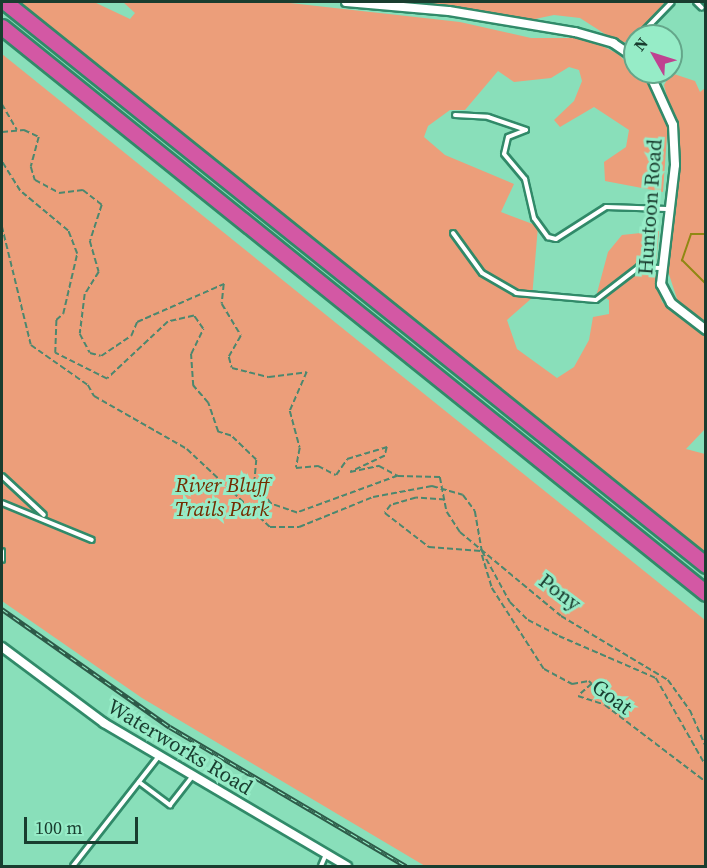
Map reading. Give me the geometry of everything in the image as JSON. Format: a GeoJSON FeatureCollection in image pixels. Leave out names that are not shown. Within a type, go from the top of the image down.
{"type":"FeatureCollection","features":[{"type":"Feature","properties":{"kind":"highway"},"geometry":{"type":"LineString","coordinates":[[5,2],[705,565]]}},
{"type":"Feature","properties":{"kind":"highway"},"geometry":{"type":"LineString","coordinates":[[2,27],[705,593]]}},
{"type":"Feature","properties":{"kind":"street"},"geometry":{"type":"LineString","coordinates":[[346,2],[449,11],[575,32],[623,50]]}},
{"type":"Feature","properties":{"kind":"street","name":"Huntoon Road"},"geometry":{"type":"LineString","coordinates":[[654,84],[673,125],[675,165],[659,268],[671,303],[705,330]]}},
{"type":"Feature","properties":{"kind":"street","name":"Waterworks Road"},"geometry":{"type":"LineString","coordinates":[[2,649],[63,695],[192,777],[347,867]]}},
{"type":"Feature","properties":{"kind":"lane"},"geometry":{"type":"LineString","coordinates":[[651,24],[672,2]]}},
{"type":"Feature","properties":{"kind":"lane"},"geometry":{"type":"LineString","coordinates":[[696,2],[702,8]]}},
{"type":"Feature","properties":{"kind":"lane"},"geometry":{"type":"LineString","coordinates":[[454,116],[488,117],[526,130],[508,137],[504,153],[525,179],[534,218],[548,237],[556,239],[606,207],[667,209]]}},
{"type":"Feature","properties":{"kind":"lane"},"geometry":{"type":"LineString","coordinates":[[453,233],[482,273],[516,293],[596,300],[639,267],[659,268]]}},
{"type":"Feature","properties":{"kind":"lane"},"geometry":{"type":"LineString","coordinates":[[2,476],[45,516],[76,537],[92,540]]}},
{"type":"Feature","properties":{"kind":"lane"},"geometry":{"type":"LineString","coordinates":[[2,503],[45,516]]}},
{"type":"Feature","properties":{"kind":"lane"},"geometry":{"type":"LineString","coordinates":[[2,551],[2,560]]}},
{"type":"Feature","properties":{"kind":"lane"},"geometry":{"type":"LineString","coordinates":[[74,867],[159,756]]}},
{"type":"Feature","properties":{"kind":"lane"},"geometry":{"type":"LineString","coordinates":[[140,782],[170,806],[192,777]]}},
{"type":"Feature","properties":{"kind":"lane"},"geometry":{"type":"LineString","coordinates":[[321,867],[326,854]]}},
{"type":"Feature","properties":{"kind":"path"},"geometry":{"type":"LineString","coordinates":[[2,105],[16,130]]}},
{"type":"Feature","properties":{"kind":"path"},"geometry":{"type":"LineString","coordinates":[[2,132],[16,130],[39,137],[31,167],[34,180],[59,193],[82,189],[102,205],[90,241],[99,272],[85,294],[80,334],[90,353],[101,356],[131,336],[138,322],[224,284],[222,304],[241,336],[229,357],[232,368],[269,376],[307,372],[290,411],[300,448],[296,468],[318,466],[336,475],[347,459],[387,447],[385,456],[350,472],[380,466],[398,476]]}},
{"type":"Feature","properties":{"kind":"path"},"geometry":{"type":"LineString","coordinates":[[2,162],[20,191],[68,231],[77,254],[63,314],[56,320],[55,353],[107,380],[168,322],[194,316],[203,329],[191,354],[193,386],[208,403],[218,432],[231,436],[256,460],[254,483],[271,504],[297,513],[398,476],[434,476],[442,486],[463,495],[475,511],[482,551],[510,602],[528,620],[656,678],[705,766]]}},
{"type":"Feature","properties":{"kind":"path"},"geometry":{"type":"LineString","coordinates":[[2,226],[31,345],[88,385],[94,396],[187,449],[261,522],[280,529],[299,527],[373,497],[442,486]]}},
{"type":"Feature","properties":{"kind":"path","name":"Pony"},"geometry":{"type":"LineString","coordinates":[[442,486],[445,500],[460,532],[482,551],[561,616],[668,680],[690,710],[705,747]]}},
{"type":"Feature","properties":{"kind":"path"},"geometry":{"type":"LineString","coordinates":[[445,500],[417,498],[392,505],[385,513],[429,547],[482,551]]}},
{"type":"Feature","properties":{"kind":"path","name":"Goat"},"geometry":{"type":"LineString","coordinates":[[482,551],[492,588],[544,669],[572,684],[589,681],[592,684],[579,696],[605,705],[705,782]]}},
{"type":"Feature","properties":{"kind":"green space"},"geometry":{"type":"Polygon","coordinates":[[[18,2],[94,2],[130,19],[135,13],[123,2],[290,3],[460,22],[531,38],[587,38],[618,54],[623,59],[623,84],[648,84],[658,94],[668,121],[663,192],[605,181],[604,162],[626,147],[629,130],[594,107],[560,127],[554,120],[574,101],[582,81],[579,70],[569,67],[551,78],[514,82],[498,71],[465,110],[450,110],[428,126],[424,137],[445,155],[514,184],[501,212],[538,226],[532,298],[507,320],[517,349],[557,378],[574,367],[589,340],[593,317],[609,314],[609,300],[597,293],[608,252],[622,235],[659,231],[655,273],[662,302],[705,337],[705,429],[686,449],[705,454],[705,557],[18,2]]]}},
{"type":"Feature","properties":{"kind":"green space"},"geometry":{"type":"Polygon","coordinates":[[[419,2],[665,2],[646,24],[623,24],[623,42],[619,43],[580,18],[554,15],[530,20],[419,2]]]}},
{"type":"Feature","properties":{"kind":"green space","name":"River Bluff Trails Park"},"geometry":{"type":"Polygon","coordinates":[[[2,54],[705,620],[705,866],[425,866],[142,698],[2,601],[2,54]]]}},
{"type":"Feature","properties":{"kind":"green space"},"geometry":{"type":"Polygon","coordinates":[[[683,77],[695,81],[700,92],[705,88],[705,324],[678,302],[665,262],[680,149],[664,85],[683,84],[683,77]]]}},
{"type":"Feature","properties":{"kind":"waterway"},"geometry":{"type":"LineString","coordinates":[[706,234],[691,234],[682,260],[706,284]]}},
{"type":"Feature","properties":{"kind":"railway"},"geometry":{"type":"LineString","coordinates":[[2,609],[170,727],[406,866]]}}]}
